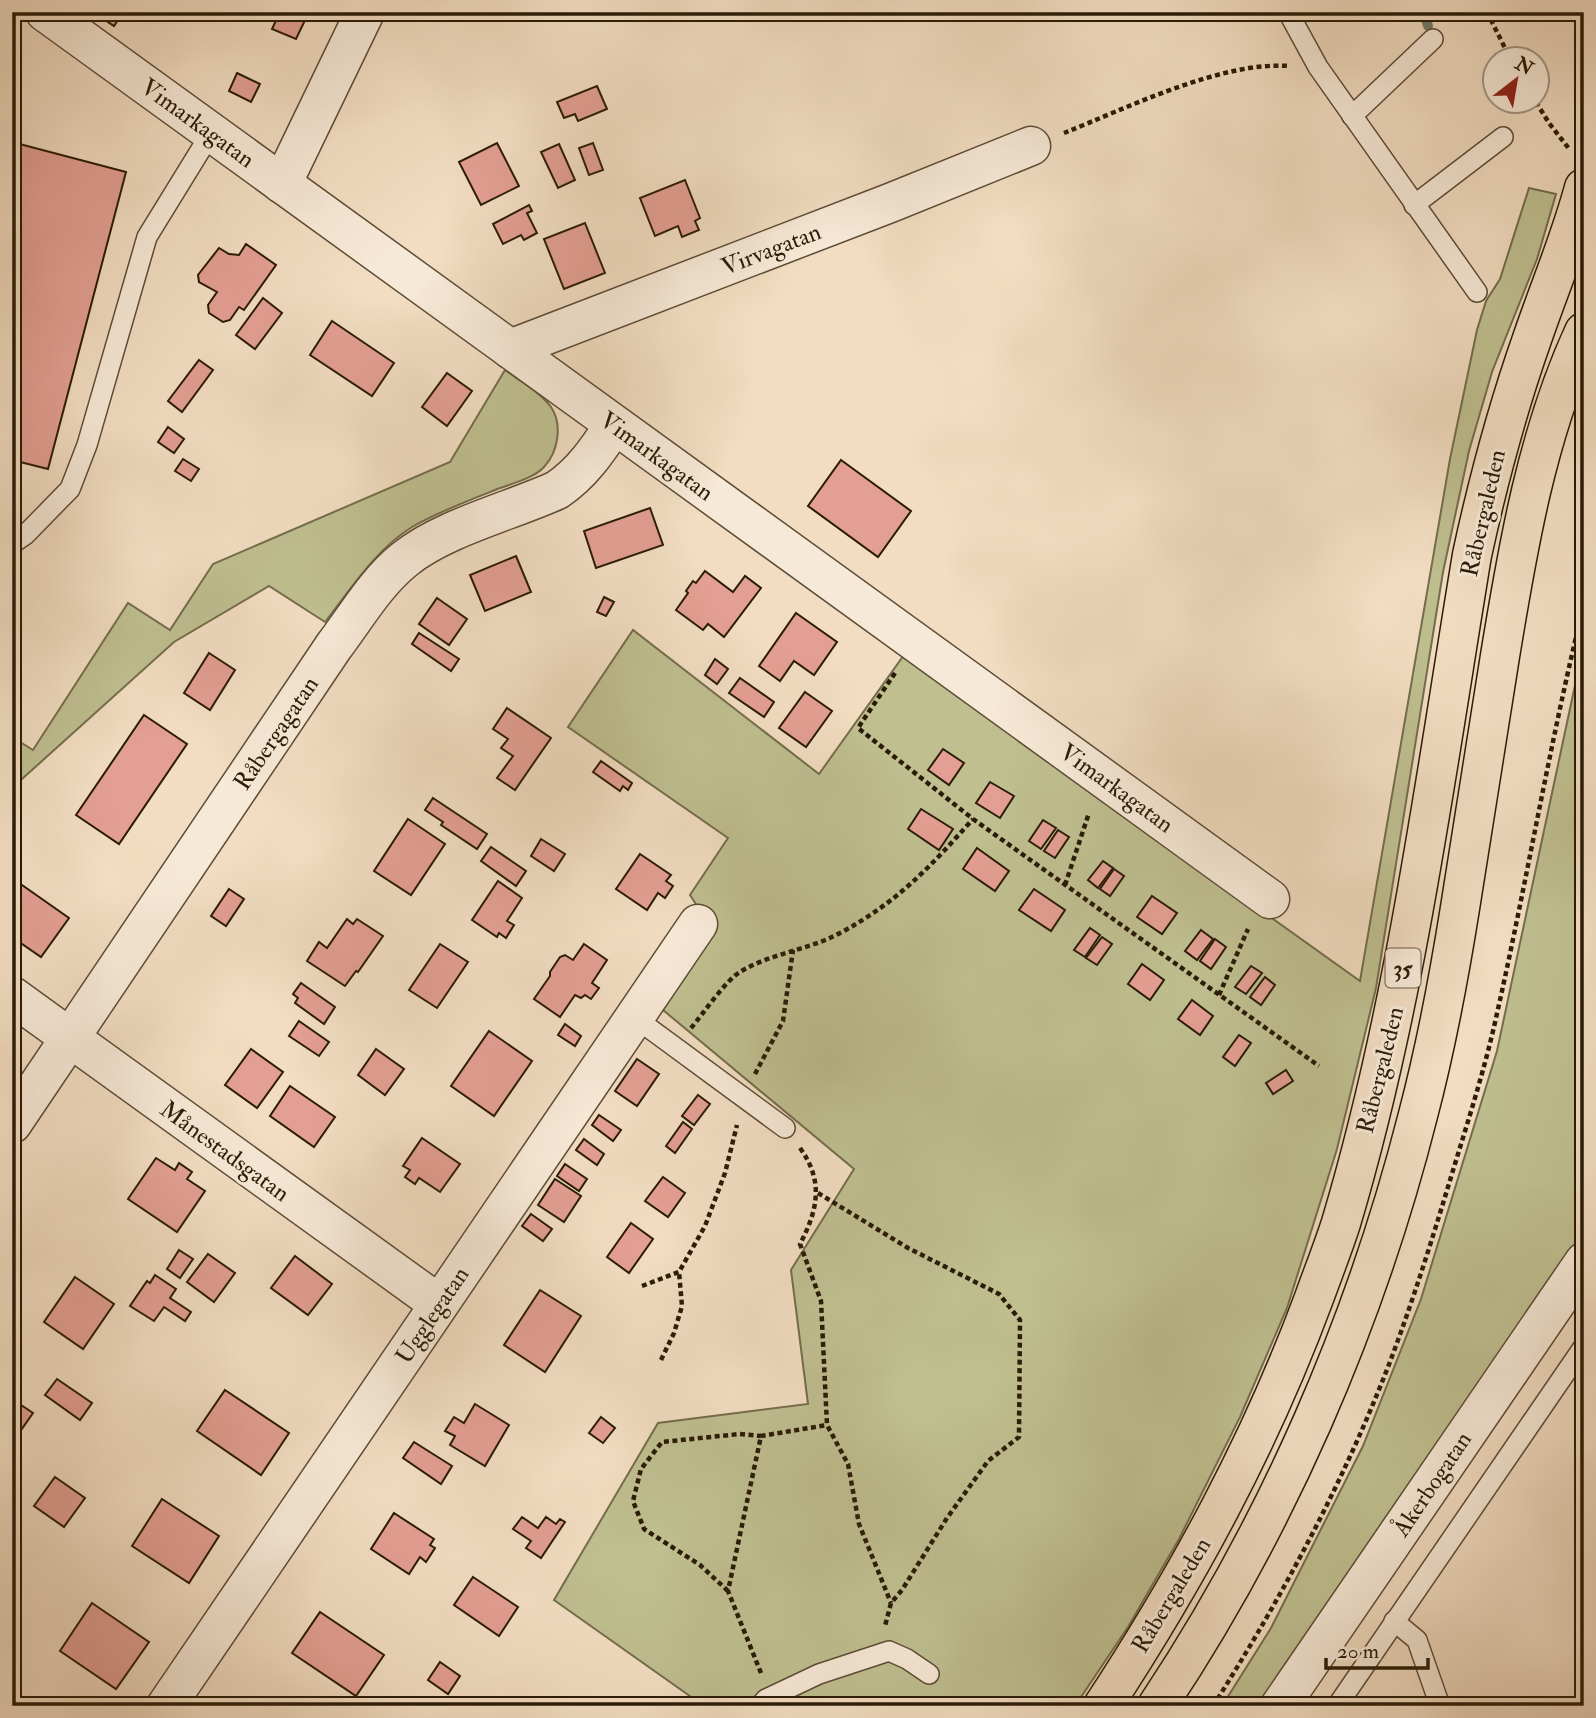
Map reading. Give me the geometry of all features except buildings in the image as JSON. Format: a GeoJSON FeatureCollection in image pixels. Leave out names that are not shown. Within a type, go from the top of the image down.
{"type":"FeatureCollection","features":[{"type":"Feature","properties":{"kind":"main road","name":"Råbergaleden"},"geometry":{"type":"LineString","coordinates":[[1103,1706],[1184,1577],[1224,1503],[1263,1422],[1301,1333],[1340,1226],[1374,1102],[1398,996],[1472,555],[1487,485],[1508,409],[1572,235],[1584,188]]}},
{"type":"Feature","properties":{"kind":"main road","name":"Råbergaleden"},"geometry":{"type":"LineString","coordinates":[[1157,1706],[1263,1525],[1343,1351],[1381,1242],[1419,1115],[1442,1007],[1460,910],[1514,566],[1529,497],[1549,424],[1584,332]]}},
{"type":"Feature","properties":{"kind":"street","name":"Vimarkagatan"},"geometry":{"type":"LineString","coordinates":[[45,12],[1267,896]]}},
{"type":"Feature","properties":{"kind":"street"},"geometry":{"type":"LineString","coordinates":[[282,184],[365,12]]}},
{"type":"Feature","properties":{"kind":"street","name":"Virvagatan"},"geometry":{"type":"LineString","coordinates":[[510,349],[1031,146]]}},
{"type":"Feature","properties":{"kind":"street","name":"Råbergagatan"},"geometry":{"type":"LineString","coordinates":[[12,1124],[334,646],[385,578],[404,559],[426,544],[557,490],[575,478],[589,463],[614,425]]}},
{"type":"Feature","properties":{"kind":"street","name":"Ugglegatan"},"geometry":{"type":"LineString","coordinates":[[166,1706],[698,924]]}},
{"type":"Feature","properties":{"kind":"street","name":"Månestadsgatan"},"geometry":{"type":"LineString","coordinates":[[12,996],[439,1304]]}},
{"type":"Feature","properties":{"kind":"street","name":"Åkerbogatan"},"geometry":{"type":"LineString","coordinates":[[1280,1706],[1584,1262]]}},
{"type":"Feature","properties":{"kind":"lane"},"geometry":{"type":"LineString","coordinates":[[1288,12],[1318,67],[1477,292]]}},
{"type":"Feature","properties":{"kind":"lane"},"geometry":{"type":"LineString","coordinates":[[1352,116],[1433,39]]}},
{"type":"Feature","properties":{"kind":"lane"},"geometry":{"type":"LineString","coordinates":[[12,544],[25,535],[71,489],[87,445],[147,237],[211,133]]}},
{"type":"Feature","properties":{"kind":"lane"},"geometry":{"type":"LineString","coordinates":[[1414,205],[1503,137]]}},
{"type":"Feature","properties":{"kind":"lane"},"geometry":{"type":"LineString","coordinates":[[634,1017],[785,1128]]}},
{"type":"Feature","properties":{"kind":"lane"},"geometry":{"type":"LineString","coordinates":[[1337,1706],[1584,1346]]}},
{"type":"Feature","properties":{"kind":"lane"},"geometry":{"type":"LineString","coordinates":[[1394,1621],[1417,1640],[1440,1706]]}},
{"type":"Feature","properties":{"kind":"lane"},"geometry":{"type":"LineString","coordinates":[[763,1703],[818,1674],[889,1651],[929,1674]]}},
{"type":"Feature","properties":{"kind":"path"},"geometry":{"type":"LineString","coordinates":[[1487,12],[1504,46]]}},
{"type":"Feature","properties":{"kind":"path"},"geometry":{"type":"LineString","coordinates":[[1031,146],[1188,84],[1266,64],[1318,67]]}},
{"type":"Feature","properties":{"kind":"path"},"geometry":{"type":"LineString","coordinates":[[1545,116],[1570,150]]}},
{"type":"Feature","properties":{"kind":"path"},"geometry":{"type":"LineString","coordinates":[[915,643],[858,728],[974,819],[1319,1066]]}},
{"type":"Feature","properties":{"kind":"path"},"geometry":{"type":"LineString","coordinates":[[1065,885],[1101,777]]}},
{"type":"Feature","properties":{"kind":"path"},"geometry":{"type":"LineString","coordinates":[[675,1046],[738,973],[838,935],[894,900],[926,872],[974,819]]}},
{"type":"Feature","properties":{"kind":"path"},"geometry":{"type":"LineString","coordinates":[[1219,995],[1267,896]]}},
{"type":"Feature","properties":{"kind":"path"},"geometry":{"type":"LineString","coordinates":[[661,1360],[674,1333],[682,1306],[679,1272],[705,1226],[725,1173],[744,1097],[783,1021],[793,950]]}},
{"type":"Feature","properties":{"kind":"path"},"geometry":{"type":"LineString","coordinates":[[785,1128],[808,1159],[818,1193],[810,1224],[800,1244],[821,1301],[827,1425],[848,1464],[859,1524],[891,1603],[988,1461],[1019,1437],[1020,1320],[999,1294],[908,1248],[818,1193]]}},
{"type":"Feature","properties":{"kind":"path"},"geometry":{"type":"LineString","coordinates":[[642,1286],[679,1272]]}},
{"type":"Feature","properties":{"kind":"path"},"geometry":{"type":"LineString","coordinates":[[763,1703],[760,1667],[728,1591],[700,1565],[644,1529],[633,1501],[641,1469],[662,1442],[740,1434],[761,1436],[827,1425]]}},
{"type":"Feature","properties":{"kind":"path"},"geometry":{"type":"LineString","coordinates":[[728,1591],[761,1436]]}},
{"type":"Feature","properties":{"kind":"green space"},"geometry":{"type":"Polygon","coordinates":[[[1529,188],[1556,194],[1537,259],[1492,372],[1469,451],[1443,572],[1376,988],[1337,1149],[1287,1308],[1240,1417],[1179,1539],[1128,1627],[1075,1706],[704,1706],[554,1600],[658,1423],[808,1404],[791,1270],[854,1169],[663,1010],[713,930],[690,895],[728,838],[568,727],[633,630],[819,774],[904,655],[1360,981],[1450,459],[1477,330],[1486,301],[1500,279],[1529,188]]]}},
{"type":"Feature","properties":{"kind":"green space"},"geometry":{"type":"Polygon","coordinates":[[[505,370],[541,396],[555,414],[558,430],[556,446],[544,467],[521,481],[442,512],[399,536],[364,571],[325,622],[269,586],[174,642],[12,788],[12,737],[33,750],[128,603],[170,630],[213,564],[450,462],[505,370]]]}},
{"type":"Feature","properties":{"kind":"green space"},"geometry":{"type":"Polygon","coordinates":[[[1584,643],[1584,1231],[1258,1706],[1222,1706],[1271,1628],[1363,1446],[1421,1299],[1497,1051],[1584,643]]]}},
{"type":"Feature","properties":{"kind":"waterway"},"geometry":{"type":"LineString","coordinates":[[1424,12],[1428,26]]}}]}
